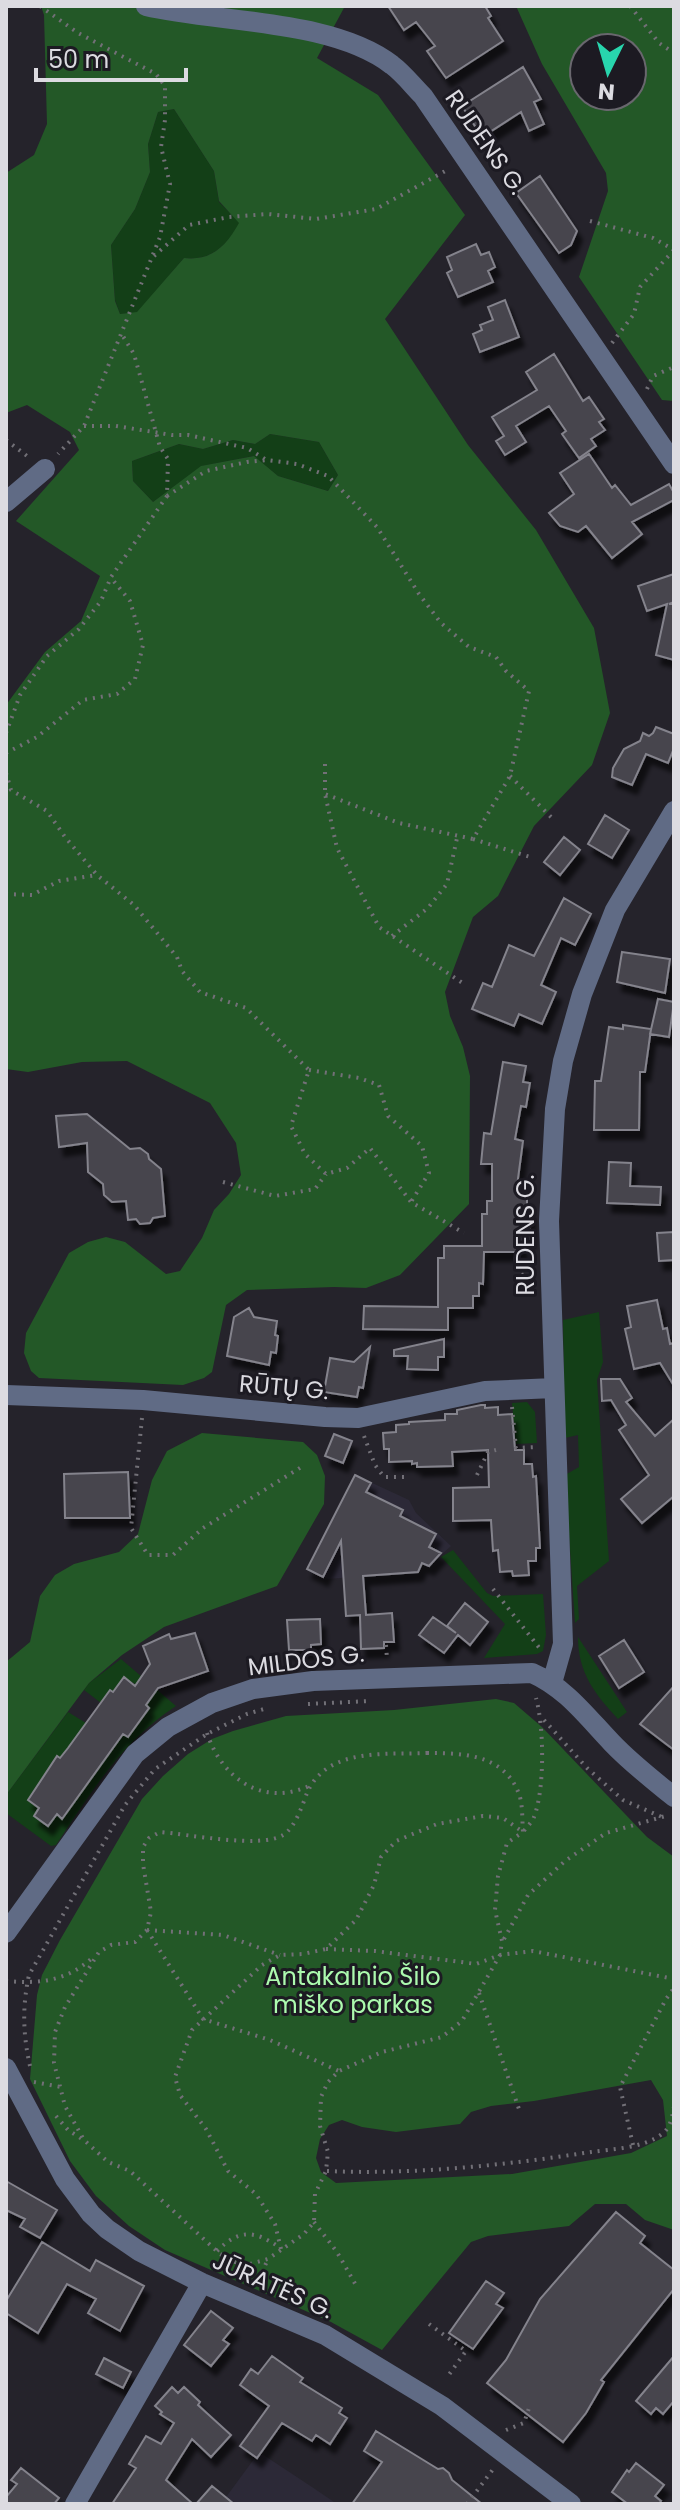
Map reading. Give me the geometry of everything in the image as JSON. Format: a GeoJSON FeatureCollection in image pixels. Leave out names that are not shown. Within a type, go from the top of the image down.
{"type":"FeatureCollection","features":[{"type":"Feature","properties":{"kind":"street","name":"RUDENS G."},"geometry":{"type":"LineString","coordinates":[[146,6],[313,32],[354,44],[392,64],[423,96],[674,464]]}},
{"type":"Feature","properties":{"kind":"street"},"geometry":{"type":"LineString","coordinates":[[6,502],[45,469]]}},
{"type":"Feature","properties":{"kind":"street","name":"RUDENS G."},"geometry":{"type":"LineString","coordinates":[[542,1686],[563,1644],[549,1215],[555,1109],[563,1061],[582,994],[615,910],[674,811]]}},
{"type":"Feature","properties":{"kind":"street","name":"RŪTŲ G."},"geometry":{"type":"LineString","coordinates":[[6,1395],[143,1400],[358,1418],[485,1391],[554,1388]]}},
{"type":"Feature","properties":{"kind":"street","name":"MILDOS G."},"geometry":{"type":"LineString","coordinates":[[6,1933],[135,1754],[168,1727],[212,1703],[253,1689],[313,1681],[532,1673],[542,1686],[571,1699],[611,1743],[674,1797]]}},
{"type":"Feature","properties":{"kind":"street","name":"JŪRATĖS G."},"geometry":{"type":"LineString","coordinates":[[6,2068],[65,2179],[91,2214],[107,2229],[139,2251],[202,2283],[325,2335],[442,2406],[571,2504]]}},
{"type":"Feature","properties":{"kind":"street"},"geometry":{"type":"LineString","coordinates":[[75,2504],[202,2283]]}},
{"type":"Feature","properties":{"kind":"path"},"geometry":{"type":"LineString","coordinates":[[6,440],[45,469],[84,426],[160,237],[170,184],[161,147],[165,86],[156,74],[78,33],[40,6]]}},
{"type":"Feature","properties":{"kind":"path"},"geometry":{"type":"LineString","coordinates":[[630,6],[659,43],[674,53]]}},
{"type":"Feature","properties":{"kind":"path"},"geometry":{"type":"LineString","coordinates":[[152,258],[189,225],[202,222],[268,214],[316,219],[376,209],[467,159]]}},
{"type":"Feature","properties":{"kind":"path"},"geometry":{"type":"LineString","coordinates":[[590,221],[653,238],[674,250],[640,287],[634,314],[610,346],[599,352]]}},
{"type":"Feature","properties":{"kind":"path"},"geometry":{"type":"LineString","coordinates":[[121,333],[134,354],[160,447],[168,459],[167,496]]}},
{"type":"Feature","properties":{"kind":"path"},"geometry":{"type":"LineString","coordinates":[[638,409],[653,376],[674,367]]}},
{"type":"Feature","properties":{"kind":"path"},"geometry":{"type":"LineString","coordinates":[[84,426],[116,426],[188,435],[247,448],[267,460]]}},
{"type":"Feature","properties":{"kind":"path"},"geometry":{"type":"LineString","coordinates":[[6,733],[20,695],[47,656],[79,629],[101,601],[111,577],[167,496],[206,471],[267,460],[297,464],[328,476],[377,527],[441,623],[469,647],[496,657],[506,671],[529,691],[510,776],[473,839]]}},
{"type":"Feature","properties":{"kind":"path"},"geometry":{"type":"LineString","coordinates":[[6,753],[37,737],[83,700],[117,694],[135,679],[143,645],[130,601],[111,577]]}},
{"type":"Feature","properties":{"kind":"path"},"geometry":{"type":"LineString","coordinates":[[325,764],[325,794],[337,848],[379,927],[464,984]]}},
{"type":"Feature","properties":{"kind":"path"},"geometry":{"type":"LineString","coordinates":[[6,773],[11,790],[47,811],[97,875],[134,905],[177,957],[182,971],[200,992],[246,1008],[309,1070],[359,1078],[379,1085],[388,1116],[422,1146],[429,1173],[411,1202]]}},
{"type":"Feature","properties":{"kind":"path"},"geometry":{"type":"LineString","coordinates":[[510,776],[555,821]]}},
{"type":"Feature","properties":{"kind":"path"},"geometry":{"type":"LineString","coordinates":[[325,794],[399,823],[457,838],[473,839],[530,857]]}},
{"type":"Feature","properties":{"kind":"path"},"geometry":{"type":"LineString","coordinates":[[392,936],[428,908],[447,884],[457,838]]}},
{"type":"Feature","properties":{"kind":"path"},"geometry":{"type":"LineString","coordinates":[[6,894],[32,895],[59,881],[97,875]]}},
{"type":"Feature","properties":{"kind":"path"},"geometry":{"type":"LineString","coordinates":[[309,1070],[291,1126],[305,1154],[326,1174]]}},
{"type":"Feature","properties":{"kind":"path"},"geometry":{"type":"LineString","coordinates":[[223,1182],[275,1196],[315,1189],[326,1174],[347,1168],[370,1148],[411,1202],[464,1233]]}},
{"type":"Feature","properties":{"kind":"path"},"geometry":{"type":"LineString","coordinates":[[510,1389],[515,1448],[555,1450]]}},
{"type":"Feature","properties":{"kind":"path"},"geometry":{"type":"LineString","coordinates":[[143,1400],[131,1528],[148,1555],[173,1555],[203,1528],[303,1466]]}},
{"type":"Feature","properties":{"kind":"path"},"geometry":{"type":"LineString","coordinates":[[358,1418],[375,1465],[384,1477],[406,1477]]}},
{"type":"Feature","properties":{"kind":"path"},"geometry":{"type":"LineString","coordinates":[[477,1475],[488,1452],[496,1450]]}},
{"type":"Feature","properties":{"kind":"path"},"geometry":{"type":"LineString","coordinates":[[493,1589],[542,1652],[563,1644]]}},
{"type":"Feature","properties":{"kind":"path"},"geometry":{"type":"LineString","coordinates":[[48,2105],[68,2130],[108,2162],[130,2171],[217,2251],[235,2262],[250,2264],[268,2259],[304,2234],[314,2222],[315,2194],[326,2171],[328,2152],[320,2126],[321,2097],[328,2082],[339,2071],[382,2052],[442,2037],[462,2021],[500,1955],[502,1941],[495,1910],[498,1876],[507,1843],[523,1832],[534,1819],[540,1793],[542,1686]]}},
{"type":"Feature","properties":{"kind":"path"},"geometry":{"type":"LineString","coordinates":[[296,1704],[373,1700]]}},
{"type":"Feature","properties":{"kind":"path"},"geometry":{"type":"LineString","coordinates":[[212,1703],[207,1734],[212,1750],[250,1790],[274,1794],[297,1792],[311,1785]]}},
{"type":"Feature","properties":{"kind":"path"},"geometry":{"type":"LineString","coordinates":[[30,2067],[24,2037],[24,1999],[28,1983],[40,1955],[125,1805],[155,1769],[207,1734],[247,1714],[269,1708]]}},
{"type":"Feature","properties":{"kind":"path"},"geometry":{"type":"LineString","coordinates":[[542,1718],[587,1768],[623,1800],[662,1817]]}},
{"type":"Feature","properties":{"kind":"path"},"geometry":{"type":"LineString","coordinates":[[6,1981],[28,1983],[62,1979],[111,1945],[135,1942],[147,1930],[151,1912],[143,1847],[149,1838],[160,1832],[245,1840],[284,1835],[298,1815],[311,1785],[324,1768],[342,1759],[455,1753],[489,1760],[508,1773],[520,1796],[523,1832]]}},
{"type":"Feature","properties":{"kind":"path"},"geometry":{"type":"LineString","coordinates":[[502,1941],[528,1895],[565,1861],[606,1833],[674,1814]]}},
{"type":"Feature","properties":{"kind":"path"},"geometry":{"type":"LineString","coordinates":[[326,1949],[356,1920],[374,1885],[381,1857],[396,1841],[437,1824],[483,1816],[503,1818],[523,1832]]}},
{"type":"Feature","properties":{"kind":"path"},"geometry":{"type":"LineString","coordinates":[[147,1930],[223,1935],[280,1955],[326,1949],[375,1951],[476,1964],[500,1955],[533,1951],[674,1979]]}},
{"type":"Feature","properties":{"kind":"path"},"geometry":{"type":"LineString","coordinates":[[147,1930],[203,2019],[270,2040],[339,2071]]}},
{"type":"Feature","properties":{"kind":"path"},"geometry":{"type":"LineString","coordinates":[[84,2140],[65,2106],[54,2063],[55,2032],[65,2007],[99,1952]]}},
{"type":"Feature","properties":{"kind":"path"},"geometry":{"type":"LineString","coordinates":[[280,1955],[262,1965],[192,2030],[175,2077],[180,2095],[206,2129],[228,2171],[256,2194],[275,2224],[281,2249]]}},
{"type":"Feature","properties":{"kind":"path"},"geometry":{"type":"LineString","coordinates":[[633,2145],[620,2087],[674,1988]]}},
{"type":"Feature","properties":{"kind":"path"},"geometry":{"type":"LineString","coordinates":[[479,1993],[520,2112]]}},
{"type":"Feature","properties":{"kind":"path"},"geometry":{"type":"LineString","coordinates":[[33,2082],[40,2093]]}},
{"type":"Feature","properties":{"kind":"path"},"geometry":{"type":"LineString","coordinates":[[326,2171],[359,2173],[526,2162],[633,2145],[662,2134],[671,2123],[674,2107]]}},
{"type":"Feature","properties":{"kind":"path"},"geometry":{"type":"LineString","coordinates":[[314,2222],[337,2252],[357,2287]]}},
{"type":"Feature","properties":{"kind":"path"},"geometry":{"type":"LineString","coordinates":[[217,2251],[230,2238],[248,2234],[264,2237],[281,2249]]}},
{"type":"Feature","properties":{"kind":"path"},"geometry":{"type":"LineString","coordinates":[[239,2297],[258,2281],[268,2259]]}},
{"type":"Feature","properties":{"kind":"path"},"geometry":{"type":"LineString","coordinates":[[429,2324],[466,2351],[448,2376]]}},
{"type":"Feature","properties":{"kind":"path"},"geometry":{"type":"LineString","coordinates":[[508,2428],[524,2423],[529,2408]]}},
{"type":"Feature","properties":{"kind":"path"},"geometry":{"type":"LineString","coordinates":[[467,2504],[506,2453]]}},
{"type":"Feature","properties":{"kind":"shaded area"},"geometry":{"type":"Polygon","coordinates":[[[355,1475],[409,1500],[416,1513],[451,1546],[429,1566],[422,1563],[418,1572],[328,1579],[307,1569],[355,1475]]]}},
{"type":"Feature","properties":{"kind":"shaded area"},"geometry":{"type":"Polygon","coordinates":[[[262,2454],[337,2504],[221,2504],[254,2459],[257,2461],[262,2454]]]}},
{"type":"Feature","properties":{"kind":"green space"},"geometry":{"type":"Polygon","coordinates":[[[41,6],[345,6],[317,58],[378,95],[465,215],[385,319],[468,445],[536,530],[594,628],[610,713],[592,765],[534,826],[498,896],[473,917],[445,992],[470,1076],[469,1204],[400,1275],[366,1288],[247,1290],[226,1305],[212,1372],[183,1385],[39,1378],[31,1371],[24,1353],[26,1333],[69,1253],[88,1242],[106,1237],[125,1242],[166,1274],[180,1271],[202,1238],[214,1210],[241,1175],[236,1143],[210,1103],[127,1061],[82,1062],[28,1072],[6,1069],[6,705],[45,652],[81,621],[100,576],[16,521],[79,450],[70,432],[27,405],[6,413],[6,173],[34,155],[47,124],[44,15],[41,6]],[[174,109],[158,112],[148,144],[150,172],[135,209],[111,245],[115,301],[120,314],[137,312],[184,258],[203,257],[217,250],[239,223],[219,201],[214,171],[174,109]],[[270,434],[255,444],[233,440],[203,449],[179,444],[132,461],[133,481],[153,502],[201,466],[254,456],[278,476],[328,491],[338,475],[319,442],[270,434]]]}},
{"type":"Feature","properties":{"kind":"green space"},"geometry":{"type":"Polygon","coordinates":[[[516,6],[674,6],[674,401],[662,400],[579,277],[608,191],[606,173],[570,112],[648,112],[648,32],[568,32],[568,108],[542,64],[516,6]]]}},
{"type":"Feature","properties":{"kind":"green space"},"geometry":{"type":"Polygon","coordinates":[[[174,109],[214,171],[219,202],[240,223],[217,250],[203,257],[184,258],[137,313],[120,314],[115,300],[111,245],[135,209],[150,172],[148,144],[158,112],[174,109]]]}},
{"type":"Feature","properties":{"kind":"green space"},"geometry":{"type":"Polygon","coordinates":[[[270,434],[319,442],[338,475],[328,491],[278,476],[253,456],[202,466],[153,502],[133,481],[132,461],[179,444],[203,449],[233,440],[255,444],[270,434]]]}},
{"type":"Feature","properties":{"kind":"green space"},"geometry":{"type":"Polygon","coordinates":[[[599,1312],[603,1362],[597,1380],[609,1561],[577,1586],[579,1619],[575,1623],[565,1475],[579,1467],[578,1435],[565,1438],[563,1320],[599,1312]]]}},
{"type":"Feature","properties":{"kind":"green space"},"geometry":{"type":"Polygon","coordinates":[[[527,1402],[535,1412],[537,1443],[516,1444],[512,1403],[527,1402]]]}},
{"type":"Feature","properties":{"kind":"green space"},"geometry":{"type":"Polygon","coordinates":[[[202,1433],[303,1442],[317,1455],[325,1476],[324,1504],[277,1586],[164,1627],[122,1655],[89,1683],[6,1795],[6,1662],[30,1642],[40,1596],[55,1575],[74,1564],[119,1552],[138,1534],[152,1480],[167,1451],[202,1433]]]}},
{"type":"Feature","properties":{"kind":"green space"},"geometry":{"type":"Polygon","coordinates":[[[453,1550],[487,1593],[493,1596],[543,1594],[546,1635],[543,1651],[484,1658],[505,1624],[441,1557],[453,1550]]]}},
{"type":"Feature","properties":{"kind":"green space"},"geometry":{"type":"Polygon","coordinates":[[[578,1637],[627,1712],[618,1719],[589,1682],[581,1661],[578,1637]]]}},
{"type":"Feature","properties":{"kind":"green space"},"geometry":{"type":"Polygon","coordinates":[[[121,1659],[176,1706],[123,1752],[56,1845],[51,1846],[6,1813],[6,1795],[68,1712],[86,1723],[79,1756],[68,1748],[60,1758],[56,1756],[28,1800],[39,1809],[34,1816],[48,1826],[57,1814],[62,1818],[123,1734],[128,1737],[149,1708],[146,1705],[154,1694],[124,1678],[101,1703],[84,1690],[121,1659]]]}},
{"type":"Feature","properties":{"kind":"green space","name":"Antakalnio Šilo miško parkas"},"geometry":{"type":"Polygon","coordinates":[[[496,1699],[514,1703],[542,1727],[647,1837],[674,1857],[674,2230],[645,2220],[626,2204],[595,2204],[569,2226],[488,2236],[471,2242],[382,2350],[331,2322],[165,2250],[129,2226],[96,2196],[70,2161],[30,2079],[37,1995],[42,1975],[142,1799],[163,1776],[188,1754],[212,1739],[233,1731],[286,1716],[394,1710],[496,1699]],[[651,2080],[491,2106],[471,2112],[460,2124],[396,2132],[362,2127],[342,2120],[329,2125],[320,2139],[316,2158],[321,2172],[336,2183],[512,2174],[631,2153],[667,2136],[663,2100],[651,2080]]]}},
{"type":"Feature","properties":{"kind":"building"},"geometry":{"type":"Polygon","coordinates":[[[388,6],[485,6],[491,16],[488,18],[503,41],[446,78],[427,51],[435,46],[416,22],[404,30],[388,6]]]}},
{"type":"Feature","properties":{"kind":"building"},"geometry":{"type":"Polygon","coordinates":[[[523,67],[541,99],[534,102],[544,124],[529,131],[521,112],[482,137],[462,106],[523,67]]]}},
{"type":"Feature","properties":{"kind":"building"},"geometry":{"type":"Polygon","coordinates":[[[540,176],[577,231],[571,245],[559,253],[516,193],[540,176]]]}},
{"type":"Feature","properties":{"kind":"building"},"geometry":{"type":"Polygon","coordinates":[[[476,244],[481,255],[489,252],[495,267],[488,271],[493,282],[458,297],[447,273],[452,270],[447,257],[476,244]]]}},
{"type":"Feature","properties":{"kind":"building"},"geometry":{"type":"Polygon","coordinates":[[[505,300],[519,337],[480,352],[473,334],[482,330],[480,325],[493,320],[488,307],[505,300]]]}},
{"type":"Feature","properties":{"kind":"building"},"geometry":{"type":"Polygon","coordinates":[[[554,354],[583,401],[589,397],[604,419],[599,422],[605,430],[591,439],[596,446],[579,458],[562,434],[566,431],[549,406],[516,426],[526,442],[505,455],[496,441],[504,436],[492,417],[537,390],[526,372],[554,354]]]}},
{"type":"Feature","properties":{"kind":"building"},"geometry":{"type":"Polygon","coordinates":[[[589,454],[612,488],[615,485],[631,505],[669,484],[674,493],[674,500],[632,522],[642,534],[612,558],[586,526],[578,532],[560,526],[549,513],[574,494],[560,473],[589,454]]]}},
{"type":"Feature","properties":{"kind":"building"},"geometry":{"type":"Polygon","coordinates":[[[674,574],[674,602],[669,604],[674,604],[674,660],[656,655],[667,604],[647,611],[638,586],[674,574]]]}},
{"type":"Feature","properties":{"kind":"building"},"geometry":{"type":"Polygon","coordinates":[[[656,727],[674,734],[674,748],[668,763],[646,754],[632,785],[612,777],[613,768],[624,749],[640,741],[643,733],[649,736],[656,727]]]}},
{"type":"Feature","properties":{"kind":"building"},"geometry":{"type":"Polygon","coordinates":[[[605,815],[629,830],[612,858],[588,844],[605,815]]]}},
{"type":"Feature","properties":{"kind":"building"},"geometry":{"type":"Polygon","coordinates":[[[564,837],[580,850],[560,875],[544,862],[564,837]]]}},
{"type":"Feature","properties":{"kind":"building"},"geometry":{"type":"Polygon","coordinates":[[[564,898],[591,914],[575,945],[561,938],[541,985],[556,992],[542,1024],[519,1014],[514,1026],[472,1009],[483,983],[492,987],[509,945],[534,956],[564,898]]]}},
{"type":"Feature","properties":{"kind":"building"},"geometry":{"type":"Polygon","coordinates":[[[622,952],[670,959],[665,993],[617,982],[622,952]]]}},
{"type":"Feature","properties":{"kind":"building"},"geometry":{"type":"Polygon","coordinates":[[[658,999],[674,1002],[669,1037],[650,1034],[658,999]]]}},
{"type":"Feature","properties":{"kind":"building"},"geometry":{"type":"Polygon","coordinates":[[[623,1025],[651,1029],[645,1072],[640,1072],[639,1130],[594,1130],[595,1081],[601,1081],[609,1027],[623,1029],[623,1025]]]}},
{"type":"Feature","properties":{"kind":"building"},"geometry":{"type":"Polygon","coordinates":[[[503,1062],[526,1066],[523,1082],[530,1083],[526,1107],[521,1106],[515,1139],[523,1141],[517,1186],[520,1186],[520,1198],[527,1198],[530,1239],[522,1239],[522,1252],[484,1252],[483,1284],[479,1283],[479,1296],[473,1296],[473,1308],[448,1308],[448,1330],[363,1329],[364,1306],[438,1307],[438,1258],[444,1258],[444,1246],[482,1246],[482,1214],[487,1214],[487,1201],[492,1201],[492,1164],[481,1164],[484,1133],[491,1134],[503,1062]]]}},
{"type":"Feature","properties":{"kind":"building"},"geometry":{"type":"Polygon","coordinates":[[[87,1114],[130,1149],[140,1148],[161,1169],[165,1216],[153,1218],[150,1223],[128,1220],[126,1201],[112,1202],[104,1195],[103,1184],[88,1172],[87,1143],[59,1147],[56,1116],[87,1114]]]}},
{"type":"Feature","properties":{"kind":"building"},"geometry":{"type":"Polygon","coordinates":[[[609,1162],[631,1163],[630,1186],[661,1187],[660,1205],[607,1203],[609,1162]]]}},
{"type":"Feature","properties":{"kind":"building"},"geometry":{"type":"Polygon","coordinates":[[[674,1232],[674,1260],[659,1261],[657,1233],[674,1232]]]}},
{"type":"Feature","properties":{"kind":"building"},"geometry":{"type":"Polygon","coordinates":[[[657,1300],[663,1329],[667,1328],[670,1344],[674,1343],[674,1386],[660,1363],[634,1369],[625,1329],[631,1327],[627,1306],[657,1300]]]}},
{"type":"Feature","properties":{"kind":"building"},"geometry":{"type":"Polygon","coordinates":[[[249,1308],[254,1317],[277,1321],[276,1353],[271,1352],[269,1365],[227,1356],[234,1317],[249,1308]]]}},
{"type":"Feature","properties":{"kind":"building"},"geometry":{"type":"Polygon","coordinates":[[[444,1339],[444,1357],[438,1357],[438,1370],[407,1369],[408,1356],[394,1356],[394,1350],[444,1339]]]}},
{"type":"Feature","properties":{"kind":"building"},"geometry":{"type":"Polygon","coordinates":[[[370,1347],[363,1388],[359,1387],[357,1397],[324,1392],[330,1358],[354,1362],[370,1347]]]}},
{"type":"Feature","properties":{"kind":"building"},"geometry":{"type":"Polygon","coordinates":[[[601,1379],[620,1379],[632,1398],[626,1402],[655,1436],[674,1419],[674,1496],[642,1523],[621,1499],[649,1475],[619,1430],[626,1425],[611,1400],[602,1401],[601,1379]]]}},
{"type":"Feature","properties":{"kind":"building"},"geometry":{"type":"Polygon","coordinates":[[[481,1405],[485,1408],[498,1407],[498,1415],[512,1414],[515,1450],[524,1450],[524,1464],[532,1464],[533,1477],[536,1476],[540,1548],[536,1548],[536,1561],[528,1561],[529,1575],[513,1576],[512,1571],[500,1572],[498,1550],[493,1551],[491,1520],[453,1521],[453,1488],[489,1487],[488,1450],[452,1452],[453,1466],[417,1467],[417,1463],[412,1464],[412,1461],[389,1462],[389,1449],[384,1449],[383,1433],[396,1432],[396,1425],[445,1420],[445,1414],[457,1414],[457,1410],[481,1405]]]}},
{"type":"Feature","properties":{"kind":"building"},"geometry":{"type":"Polygon","coordinates":[[[334,1434],[352,1441],[343,1463],[325,1456],[334,1434]]]}},
{"type":"Feature","properties":{"kind":"building"},"geometry":{"type":"Polygon","coordinates":[[[128,1472],[130,1518],[65,1518],[64,1474],[128,1472]]]}},
{"type":"Feature","properties":{"kind":"building"},"geometry":{"type":"Polygon","coordinates":[[[355,1475],[371,1483],[366,1492],[403,1510],[400,1516],[436,1534],[429,1547],[441,1553],[429,1566],[422,1563],[418,1572],[363,1576],[366,1615],[392,1613],[394,1642],[384,1642],[384,1648],[361,1649],[360,1615],[346,1616],[341,1541],[323,1577],[307,1569],[355,1475]]]}},
{"type":"Feature","properties":{"kind":"building"},"geometry":{"type":"Polygon","coordinates":[[[465,1603],[488,1622],[470,1645],[458,1635],[444,1653],[419,1635],[433,1617],[456,1633],[447,1626],[465,1603]]]}},
{"type":"Feature","properties":{"kind":"building"},"geometry":{"type":"Polygon","coordinates":[[[320,1619],[321,1644],[311,1645],[311,1650],[289,1650],[287,1620],[320,1619]]]}},
{"type":"Feature","properties":{"kind":"building"},"geometry":{"type":"Polygon","coordinates":[[[195,1633],[208,1671],[158,1688],[146,1705],[149,1708],[128,1737],[123,1734],[62,1819],[57,1814],[48,1826],[34,1816],[39,1808],[28,1800],[57,1756],[60,1758],[110,1690],[113,1692],[124,1677],[135,1686],[150,1664],[143,1646],[169,1634],[171,1639],[195,1633]]]}},
{"type":"Feature","properties":{"kind":"building"},"geometry":{"type":"Polygon","coordinates":[[[624,1640],[644,1672],[619,1688],[599,1656],[624,1640]]]}},
{"type":"Feature","properties":{"kind":"building"},"geometry":{"type":"Polygon","coordinates":[[[674,1686],[674,1750],[640,1724],[674,1686]]]}},
{"type":"Feature","properties":{"kind":"building"},"geometry":{"type":"Polygon","coordinates":[[[6,2181],[57,2210],[40,2238],[20,2227],[25,2219],[6,2210],[6,2181]]]}},
{"type":"Feature","properties":{"kind":"building"},"geometry":{"type":"Polygon","coordinates":[[[616,2212],[645,2236],[640,2243],[674,2270],[674,2289],[601,2380],[604,2382],[586,2413],[563,2442],[487,2383],[506,2360],[540,2299],[616,2212]]]}},
{"type":"Feature","properties":{"kind":"building"},"geometry":{"type":"Polygon","coordinates":[[[42,2242],[90,2271],[96,2260],[144,2286],[120,2331],[88,2313],[96,2299],[67,2284],[38,2333],[6,2313],[6,2301],[42,2242]]]}},
{"type":"Feature","properties":{"kind":"building"},"geometry":{"type":"Polygon","coordinates":[[[486,2281],[504,2293],[496,2304],[503,2308],[473,2349],[449,2333],[486,2281]]]}},
{"type":"Feature","properties":{"kind":"building"},"geometry":{"type":"Polygon","coordinates":[[[211,2311],[233,2328],[223,2340],[229,2344],[211,2366],[184,2345],[211,2311]]]}},
{"type":"Feature","properties":{"kind":"building"},"geometry":{"type":"Polygon","coordinates":[[[272,2356],[303,2378],[300,2382],[342,2408],[339,2413],[347,2418],[330,2444],[316,2435],[312,2441],[282,2423],[257,2458],[240,2446],[269,2406],[240,2385],[251,2369],[258,2374],[272,2356]]]}},
{"type":"Feature","properties":{"kind":"building"},"geometry":{"type":"Polygon","coordinates":[[[674,2356],[674,2401],[663,2414],[656,2408],[651,2414],[636,2401],[674,2356]]]}},
{"type":"Feature","properties":{"kind":"building"},"geometry":{"type":"Polygon","coordinates":[[[104,2358],[131,2372],[123,2388],[96,2374],[104,2358]]]}},
{"type":"Feature","properties":{"kind":"building"},"geometry":{"type":"Polygon","coordinates":[[[172,2387],[178,2393],[184,2387],[200,2402],[198,2405],[231,2435],[211,2457],[192,2439],[166,2480],[193,2504],[112,2504],[136,2468],[129,2464],[146,2436],[161,2444],[174,2423],[160,2414],[162,2412],[155,2406],[172,2387]]]}},
{"type":"Feature","properties":{"kind":"building"},"geometry":{"type":"Polygon","coordinates":[[[376,2431],[438,2469],[443,2468],[452,2480],[482,2504],[352,2504],[382,2462],[364,2451],[376,2431]]]}},
{"type":"Feature","properties":{"kind":"building"},"geometry":{"type":"Polygon","coordinates":[[[636,2463],[664,2485],[655,2496],[661,2501],[659,2504],[628,2504],[612,2492],[627,2470],[629,2472],[636,2463]]]}},
{"type":"Feature","properties":{"kind":"building"},"geometry":{"type":"Polygon","coordinates":[[[21,2468],[59,2498],[54,2504],[6,2504],[6,2497],[17,2484],[11,2480],[21,2468]]]}},
{"type":"Feature","properties":{"kind":"building"},"geometry":{"type":"Polygon","coordinates":[[[212,2486],[234,2504],[196,2504],[212,2486]]]}}]}
